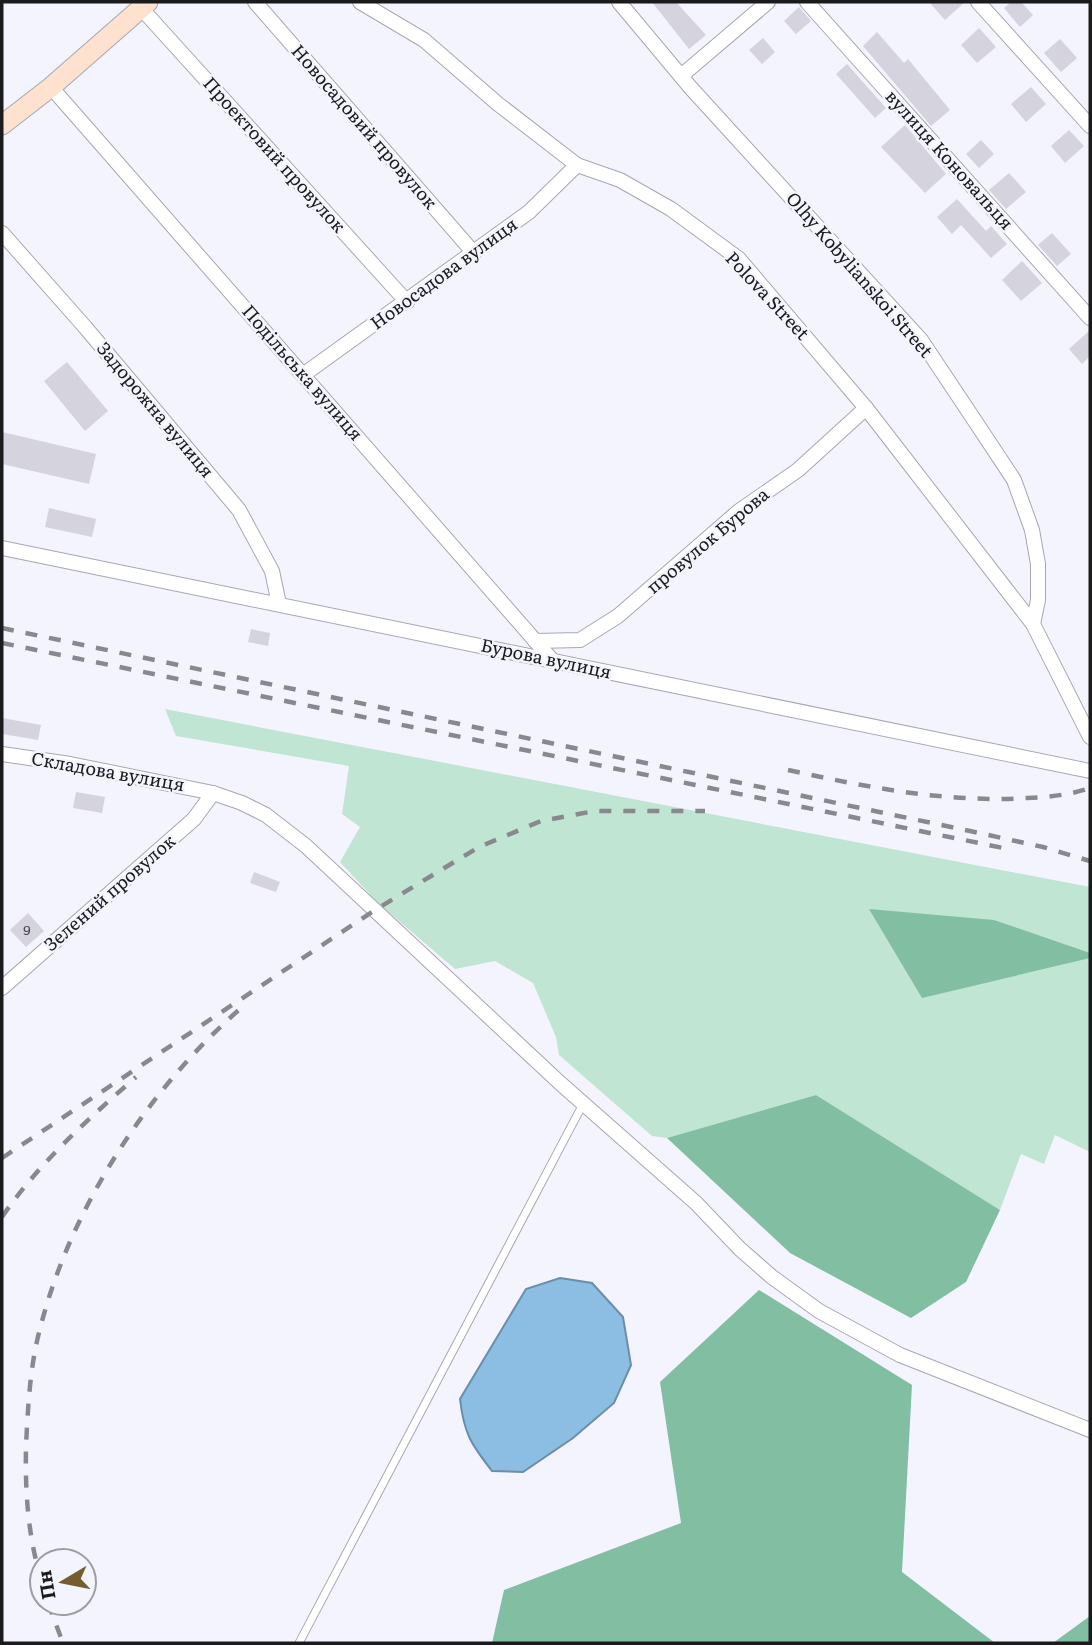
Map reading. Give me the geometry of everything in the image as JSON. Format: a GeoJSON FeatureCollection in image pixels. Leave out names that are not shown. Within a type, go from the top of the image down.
{"type":"FeatureCollection","features":[{"type":"Feature","properties":{"kind":"main road"},"geometry":{"type":"LineString","coordinates":[[2,125],[51,87],[145,5]]}},
{"type":"Feature","properties":{"kind":"street","name":"Новосадовий провулок"},"geometry":{"type":"LineString","coordinates":[[255,2],[474,253]]}},
{"type":"Feature","properties":{"kind":"street","name":"Polova Street"},"geometry":{"type":"LineString","coordinates":[[360,2],[424,40],[498,104],[577,165],[620,180],[671,209],[739,260],[866,408],[1033,624],[1090,737]]}},
{"type":"Feature","properties":{"kind":"street","name":"Olhy Kobylianskoi Street"},"geometry":{"type":"LineString","coordinates":[[619,2],[681,76],[921,340],[1007,469],[1014,480],[1032,530],[1038,564],[1038,600],[1033,624]]}},
{"type":"Feature","properties":{"kind":"street"},"geometry":{"type":"LineString","coordinates":[[681,76],[768,2]]}},
{"type":"Feature","properties":{"kind":"street","name":"вулиця Коновальця"},"geometry":{"type":"LineString","coordinates":[[807,2],[1090,318]]}},
{"type":"Feature","properties":{"kind":"street"},"geometry":{"type":"LineString","coordinates":[[978,2],[1090,126]]}},
{"type":"Feature","properties":{"kind":"street","name":"Проектовий провулок"},"geometry":{"type":"LineString","coordinates":[[145,5],[407,302]]}},
{"type":"Feature","properties":{"kind":"street","name":"Подільська вулиця"},"geometry":{"type":"LineString","coordinates":[[51,87],[552,660]]}},
{"type":"Feature","properties":{"kind":"street","name":"Новосадова вулиця"},"geometry":{"type":"LineString","coordinates":[[303,375],[529,212],[577,165]]}},
{"type":"Feature","properties":{"kind":"street","name":"Задорожна вулиця"},"geometry":{"type":"LineString","coordinates":[[2,233],[239,510],[272,570],[279,604]]}},
{"type":"Feature","properties":{"kind":"street","name":"провулок Бурова"},"geometry":{"type":"LineString","coordinates":[[535,641],[580,640],[618,616],[739,511],[799,470],[866,408]]}},
{"type":"Feature","properties":{"kind":"street","name":"Бурова вулиця"},"geometry":{"type":"LineString","coordinates":[[2,548],[1090,772]]}},
{"type":"Feature","properties":{"kind":"street","name":"Складова вулиця"},"geometry":{"type":"LineString","coordinates":[[2,754],[82,766],[213,793],[266,815],[306,846],[583,1103],[696,1203],[748,1256],[819,1311],[900,1355],[1090,1430]]}},
{"type":"Feature","properties":{"kind":"street","name":"Зелений провулок"},"geometry":{"type":"LineString","coordinates":[[2,988],[194,820],[213,793]]}},
{"type":"Feature","properties":{"kind":"lane"},"geometry":{"type":"LineString","coordinates":[[299,1643],[583,1103]]}},
{"type":"Feature","properties":{"kind":"green space"},"geometry":{"type":"Polygon","coordinates":[[[165,709],[1090,887],[1090,1152],[1055,1135],[1044,1164],[1021,1154],[1000,1210],[816,1095],[667,1138],[652,1136],[559,1055],[556,1037],[533,983],[495,961],[455,969],[378,903],[340,862],[360,827],[342,814],[349,766],[176,736],[165,709]]]}},
{"type":"Feature","properties":{"kind":"green space"},"geometry":{"type":"Polygon","coordinates":[[[869,909],[994,920],[1090,953],[1090,958],[922,998],[869,909]]]}},
{"type":"Feature","properties":{"kind":"green space"},"geometry":{"type":"Polygon","coordinates":[[[816,1095],[1000,1210],[966,1282],[911,1318],[790,1253],[667,1138],[816,1095]]]}},
{"type":"Feature","properties":{"kind":"green space"},"geometry":{"type":"Polygon","coordinates":[[[759,1290],[912,1385],[902,1572],[995,1643],[492,1643],[504,1590],[681,1523],[660,1382],[759,1290]]]}},
{"type":"Feature","properties":{"kind":"green space"},"geometry":{"type":"Polygon","coordinates":[[[1090,1616],[1090,1643],[1053,1643],[1090,1616]]]}},
{"type":"Feature","properties":{"kind":"water"},"geometry":{"type":"Polygon","coordinates":[[[560,1278],[592,1283],[623,1317],[631,1365],[614,1403],[573,1438],[523,1472],[492,1471],[470,1438],[460,1399],[526,1289],[560,1278]]]}},
{"type":"Feature","properties":{"kind":"building"},"geometry":{"type":"Polygon","coordinates":[[[652,2],[676,2],[706,35],[689,49],[652,2]]]}},
{"type":"Feature","properties":{"kind":"building"},"geometry":{"type":"Polygon","coordinates":[[[929,2],[965,2],[945,20],[929,2]]]}},
{"type":"Feature","properties":{"kind":"building"},"geometry":{"type":"Polygon","coordinates":[[[1011,2],[1021,2],[1033,15],[1020,27],[1004,8],[1011,2]]]}},
{"type":"Feature","properties":{"kind":"building"},"geometry":{"type":"Polygon","coordinates":[[[799,7],[811,21],[796,34],[784,21],[799,7]]]}},
{"type":"Feature","properties":{"kind":"building"},"geometry":{"type":"Polygon","coordinates":[[[979,28],[996,47],[977,63],[961,45],[979,28]]]}},
{"type":"Feature","properties":{"kind":"building"},"geometry":{"type":"Polygon","coordinates":[[[877,32],[904,63],[908,59],[950,110],[931,126],[863,46],[877,32]]]}},
{"type":"Feature","properties":{"kind":"building"},"geometry":{"type":"Polygon","coordinates":[[[763,38],[775,52],[762,64],[749,50],[763,38]]]}},
{"type":"Feature","properties":{"kind":"building"},"geometry":{"type":"Polygon","coordinates":[[[1060,39],[1077,58],[1061,72],[1044,53],[1060,39]]]}},
{"type":"Feature","properties":{"kind":"building"},"geometry":{"type":"Polygon","coordinates":[[[847,64],[886,108],[875,118],[836,74],[847,64]]]}},
{"type":"Feature","properties":{"kind":"building"},"geometry":{"type":"Polygon","coordinates":[[[1031,87],[1046,104],[1026,122],[1011,104],[1031,87]]]}},
{"type":"Feature","properties":{"kind":"building"},"geometry":{"type":"Polygon","coordinates":[[[905,125],[946,174],[925,193],[881,147],[905,125]]]}},
{"type":"Feature","properties":{"kind":"building"},"geometry":{"type":"Polygon","coordinates":[[[1069,130],[1084,146],[1065,163],[1051,146],[1069,130]]]}},
{"type":"Feature","properties":{"kind":"building"},"geometry":{"type":"Polygon","coordinates":[[[981,140],[994,154],[979,168],[966,154],[981,140]]]}},
{"type":"Feature","properties":{"kind":"building"},"geometry":{"type":"Polygon","coordinates":[[[1009,173],[1026,192],[1006,209],[989,190],[1009,173]]]}},
{"type":"Feature","properties":{"kind":"building"},"geometry":{"type":"Polygon","coordinates":[[[957,199],[986,231],[991,226],[1007,244],[991,258],[961,225],[952,234],[937,217],[957,199]]]}},
{"type":"Feature","properties":{"kind":"building"},"geometry":{"type":"Polygon","coordinates":[[[1052,233],[1071,254],[1057,266],[1038,245],[1052,233]]]}},
{"type":"Feature","properties":{"kind":"building"},"geometry":{"type":"Polygon","coordinates":[[[1022,261],[1042,283],[1021,301],[1002,280],[1022,261]]]}},
{"type":"Feature","properties":{"kind":"building"},"geometry":{"type":"Polygon","coordinates":[[[1090,330],[1090,356],[1082,364],[1069,349],[1090,330]]]}},
{"type":"Feature","properties":{"kind":"building"},"geometry":{"type":"Polygon","coordinates":[[[67,362],[108,411],[85,431],[44,381],[67,362]]]}},
{"type":"Feature","properties":{"kind":"building"},"geometry":{"type":"Polygon","coordinates":[[[2,432],[96,454],[89,484],[2,464],[2,432]]]}},
{"type":"Feature","properties":{"kind":"building"},"geometry":{"type":"Polygon","coordinates":[[[49,508],[96,519],[92,537],[45,527],[49,508]]]}},
{"type":"Feature","properties":{"kind":"building"},"geometry":{"type":"Polygon","coordinates":[[[251,629],[270,633],[268,646],[248,642],[251,629]]]}},
{"type":"Feature","properties":{"kind":"building"},"geometry":{"type":"Polygon","coordinates":[[[2,718],[41,725],[38,740],[2,734],[2,718]]]}},
{"type":"Feature","properties":{"kind":"building"},"geometry":{"type":"Polygon","coordinates":[[[76,792],[105,797],[102,813],[73,808],[76,792]]]}},
{"type":"Feature","properties":{"kind":"building"},"geometry":{"type":"Polygon","coordinates":[[[254,872],[280,882],[276,892],[250,883],[254,872]]]}},
{"type":"Feature","properties":{"kind":"building"},"geometry":{"type":"Polygon","coordinates":[[[28,913],[44,931],[26,947],[10,930],[28,913]]]}},
{"type":"Feature","properties":{"kind":"railway"},"geometry":{"type":"LineString","coordinates":[[2,628],[970,831],[1043,847],[1090,861]]}},
{"type":"Feature","properties":{"kind":"railway"},"geometry":{"type":"LineString","coordinates":[[2,643],[1008,849]]}},
{"type":"Feature","properties":{"kind":"railway"},"geometry":{"type":"LineString","coordinates":[[788,770],[877,788],[966,798],[1043,797],[1090,788]]}},
{"type":"Feature","properties":{"kind":"railway"},"geometry":{"type":"LineString","coordinates":[[2,1158],[375,910],[479,847],[541,821],[595,811],[705,811]]}},
{"type":"Feature","properties":{"kind":"railway"},"geometry":{"type":"LineString","coordinates":[[33,1547],[26,1480],[29,1400],[34,1355],[55,1280],[95,1191],[148,1108],[179,1070],[247,1003]]}},
{"type":"Feature","properties":{"kind":"railway"},"geometry":{"type":"LineString","coordinates":[[2,1217],[48,1160],[136,1077]]}},
{"type":"Feature","properties":{"kind":"railway"},"geometry":{"type":"LineString","coordinates":[[53,1617],[63,1643]]}}]}
